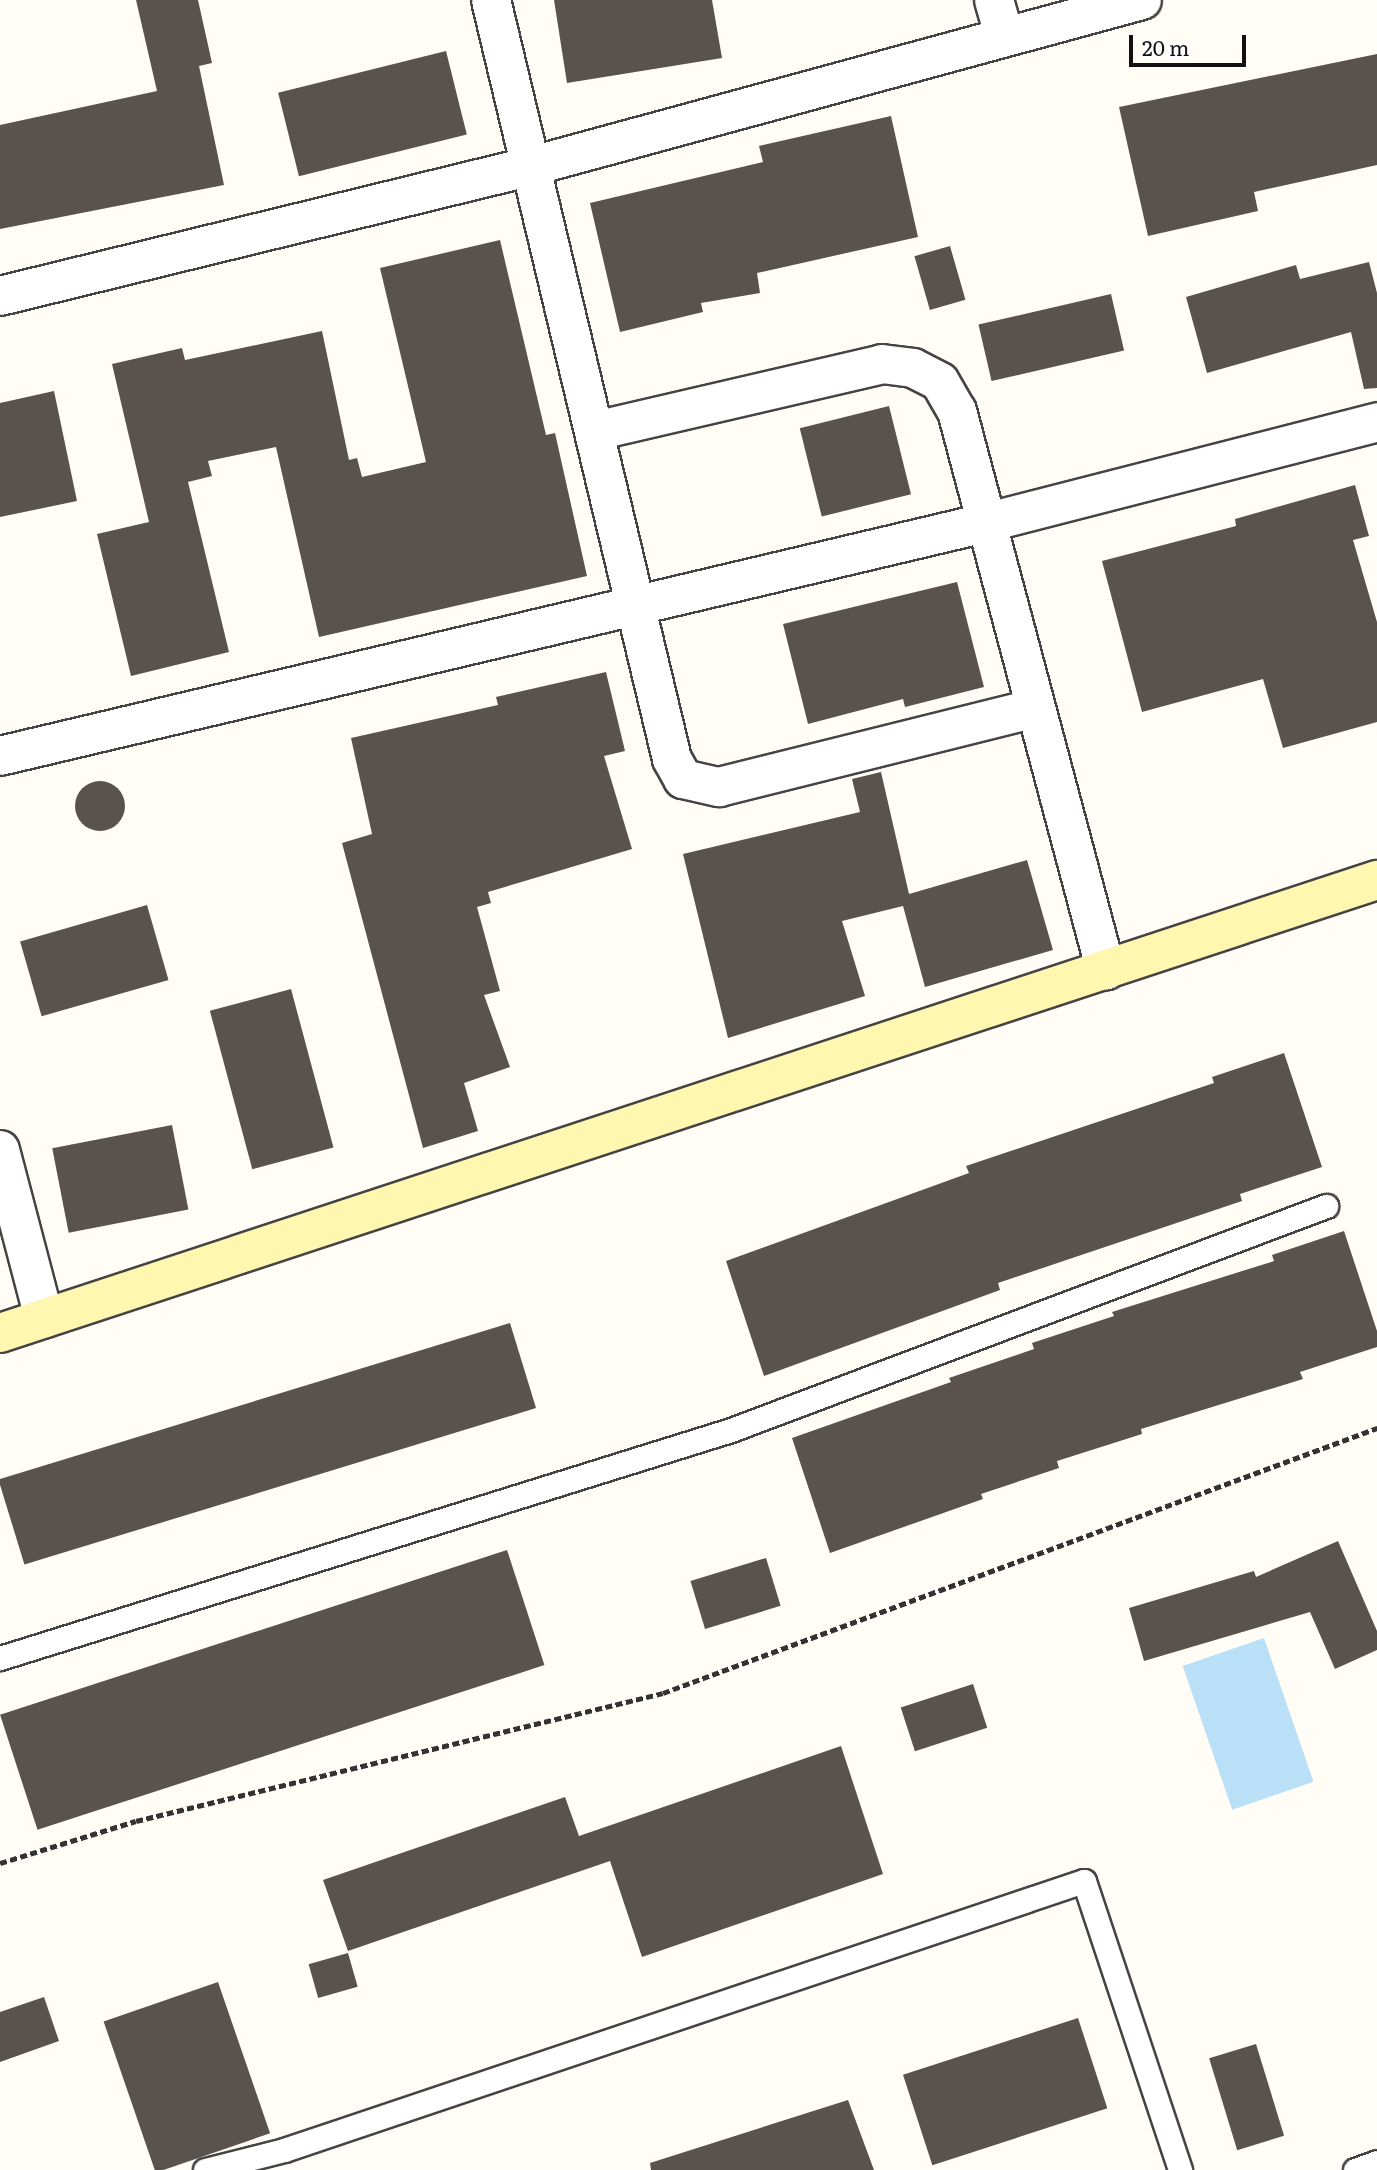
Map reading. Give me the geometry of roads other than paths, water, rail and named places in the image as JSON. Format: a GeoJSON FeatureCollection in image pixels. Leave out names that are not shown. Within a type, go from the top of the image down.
{"type":"FeatureCollection","features":[{"type":"Feature","properties":{"kind":"street"},"geometry":{"type":"LineString","coordinates":[[491,0],[672,759],[683,779],[699,786],[719,787],[1032,709]]}},
{"type":"Feature","properties":{"kind":"street"},"geometry":{"type":"LineString","coordinates":[[994,0],[1004,36]]}},
{"type":"Feature","properties":{"kind":"street"},"geometry":{"type":"LineString","coordinates":[[0,296],[531,166],[1142,0]]}},
{"type":"Feature","properties":{"kind":"street"},"geometry":{"type":"LineString","coordinates":[[595,431],[882,364],[913,368],[940,382],[957,411],[1032,709],[1106,971]]}},
{"type":"Feature","properties":{"kind":"street"},"geometry":{"type":"LineString","coordinates":[[0,757],[985,523],[1377,422]]}},
{"type":"Feature","properties":{"kind":"street"},"geometry":{"type":"LineString","coordinates":[[0,1334],[1377,880]]}},
{"type":"Feature","properties":{"kind":"street"},"geometry":{"type":"LineString","coordinates":[[0,1150],[44,1318]]}},
{"type":"Feature","properties":{"kind":"lane"},"geometry":{"type":"LineString","coordinates":[[0,1658],[731,1430],[1326,1206]]}},
{"type":"Feature","properties":{"kind":"lane"},"geometry":{"type":"LineString","coordinates":[[205,2170],[288,2160],[1084,1881],[1180,2170]]}},
{"type":"Feature","properties":{"kind":"lane"},"geometry":{"type":"LineString","coordinates":[[1355,2170],[1377,2162]]}},
{"type":"Feature","properties":{"kind":"water"},"geometry":{"type":"Polygon","coordinates":[[[1264,1638],[1313,1782],[1232,1810],[1183,1666],[1264,1638]]]}}]}
